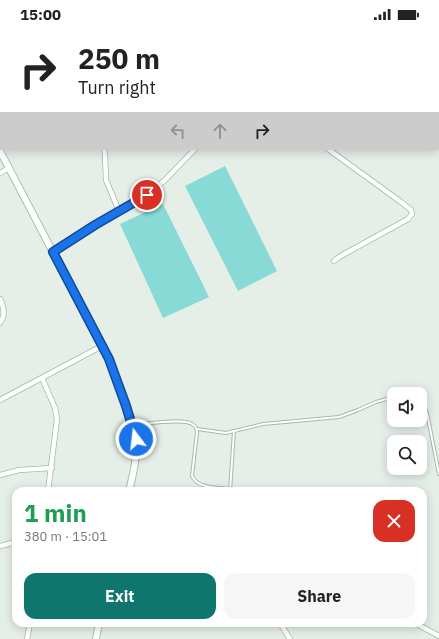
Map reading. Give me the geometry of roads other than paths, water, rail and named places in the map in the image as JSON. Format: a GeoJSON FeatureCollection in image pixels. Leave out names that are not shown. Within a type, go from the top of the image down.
{"type":"FeatureCollection","features":[{"type":"Feature","properties":{"kind":"street"},"geometry":{"type":"LineString","coordinates":[[104,150],[106,180],[119,211]]}},
{"type":"Feature","properties":{"kind":"street"},"geometry":{"type":"LineString","coordinates":[[53,252],[151,192],[194,150]]}},
{"type":"Feature","properties":{"kind":"street"},"geometry":{"type":"LineString","coordinates":[[329,150],[401,202],[411,210],[412,214],[408,219],[334,261]]}},
{"type":"Feature","properties":{"kind":"street"},"geometry":{"type":"LineString","coordinates":[[0,151],[102,346],[117,378],[136,439],[134,470],[130,487]]}},
{"type":"Feature","properties":{"kind":"street"},"geometry":{"type":"LineString","coordinates":[[0,173],[9,168]]}},
{"type":"Feature","properties":{"kind":"street"},"geometry":{"type":"LineString","coordinates":[[0,299],[3,304],[4,314],[0,323]]}},
{"type":"Feature","properties":{"kind":"street"},"geometry":{"type":"LineString","coordinates":[[0,400],[102,346]]}},
{"type":"Feature","properties":{"kind":"street"},"geometry":{"type":"LineString","coordinates":[[42,378],[55,408],[57,419],[49,487]]}},
{"type":"Feature","properties":{"kind":"street"},"geometry":{"type":"LineString","coordinates":[[0,475],[19,470],[52,468]]}},
{"type":"Feature","properties":{"kind":"street"},"geometry":{"type":"LineString","coordinates":[[0,546],[12,543]]}},
{"type":"Feature","properties":{"kind":"street"},"geometry":{"type":"LineString","coordinates":[[27,639],[29,627]]}},
{"type":"Feature","properties":{"kind":"street"},"geometry":{"type":"LineString","coordinates":[[96,639],[99,627]]}},
{"type":"Feature","properties":{"kind":"street"},"geometry":{"type":"LineString","coordinates":[[282,627],[290,639]]}},
{"type":"Feature","properties":{"kind":"street"},"geometry":{"type":"LineString","coordinates":[[422,627],[439,636]]}},
{"type":"Feature","properties":{"kind":"lane"},"geometry":{"type":"LineString","coordinates":[[132,425],[180,421],[192,423],[197,429],[221,433],[263,424],[339,417],[387,399]]}},
{"type":"Feature","properties":{"kind":"lane"},"geometry":{"type":"LineString","coordinates":[[427,413],[439,474]]}},
{"type":"Feature","properties":{"kind":"lane"},"geometry":{"type":"LineString","coordinates":[[197,429],[192,476],[199,484],[210,487]]}},
{"type":"Feature","properties":{"kind":"lane"},"geometry":{"type":"LineString","coordinates":[[230,487],[234,431]]}},
{"type":"Feature","properties":{"kind":"water"},"geometry":{"type":"Polygon","coordinates":[[[225,166],[277,271],[238,291],[185,186],[225,166]]]}},
{"type":"Feature","properties":{"kind":"water"},"geometry":{"type":"Polygon","coordinates":[[[163,204],[209,297],[163,318],[120,224],[163,204]]]}}]}
